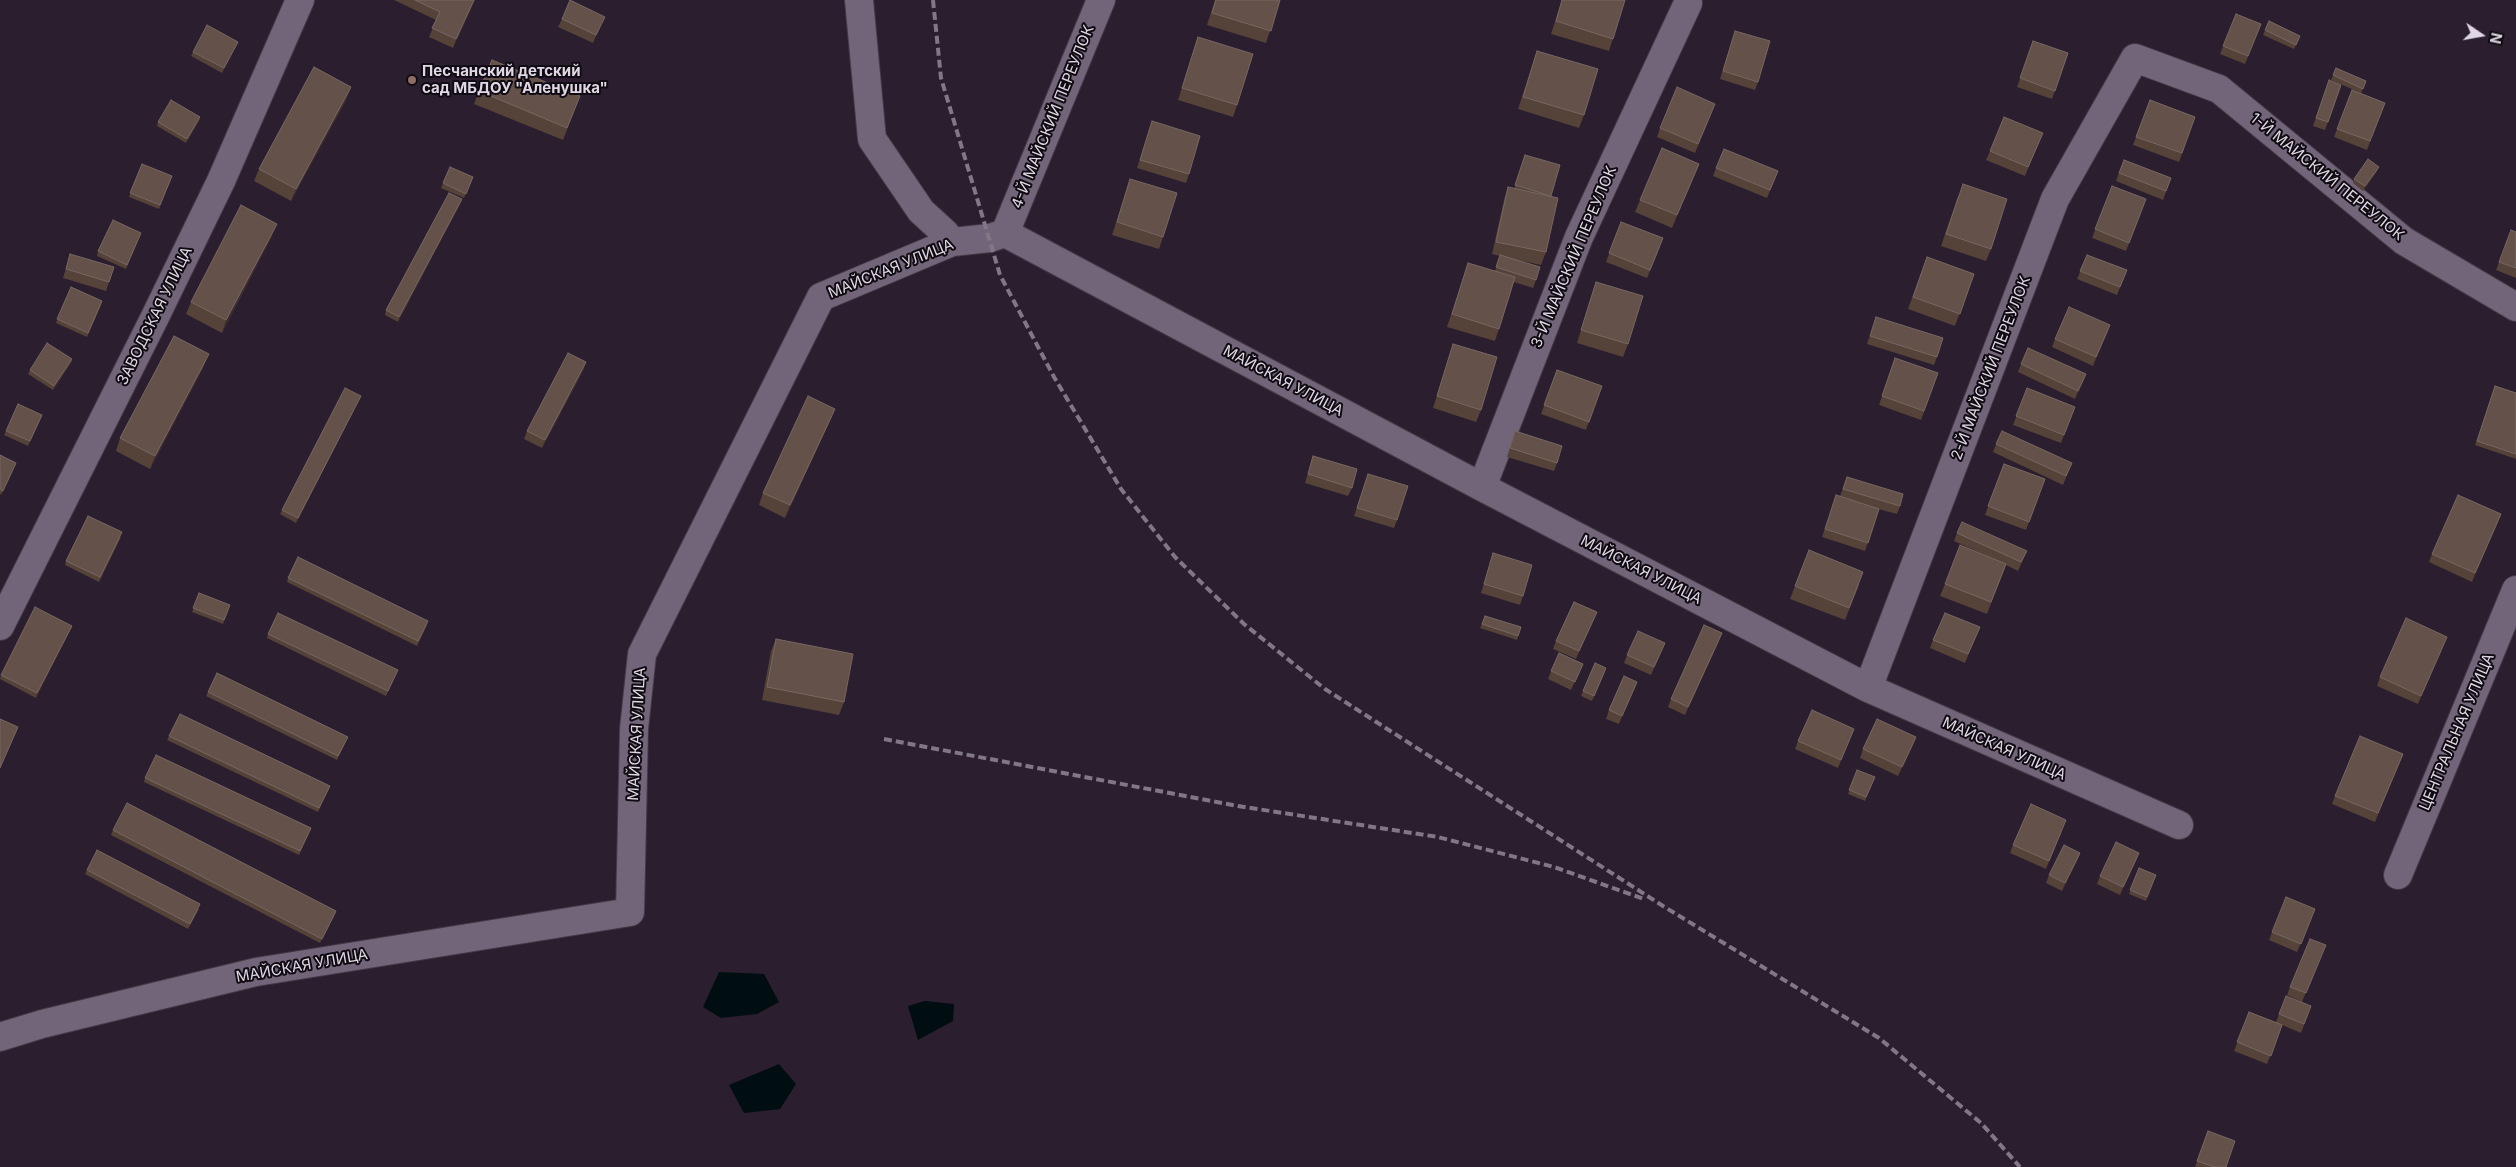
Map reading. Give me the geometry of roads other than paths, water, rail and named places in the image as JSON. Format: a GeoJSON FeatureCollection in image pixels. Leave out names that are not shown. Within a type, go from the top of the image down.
{"type":"FeatureCollection","features":[{"type":"Feature","properties":{"kind":"street","name":"ЗАВОДСКАЯ УЛИЦА"},"geometry":{"type":"LineString","coordinates":[[0,626],[208,207],[300,0]]}},
{"type":"Feature","properties":{"kind":"street"},"geometry":{"type":"LineString","coordinates":[[859,0],[872,139],[921,211],[952,242]]}},
{"type":"Feature","properties":{"kind":"street","name":"4-Й МАЙСКИЙ ПЕРЕУЛОК"},"geometry":{"type":"LineString","coordinates":[[1005,233],[1101,0]]}},
{"type":"Feature","properties":{"kind":"street","name":"3-Й МАЙСКИЙ ПЕРЕУЛОК"},"geometry":{"type":"LineString","coordinates":[[1482,487],[1579,237],[1688,3]]}},
{"type":"Feature","properties":{"kind":"street","name":"1-Й МАЙСКИЙ ПЕРЕУЛОК"},"geometry":{"type":"LineString","coordinates":[[2134,58],[2219,89],[2404,241],[2516,307]]}},
{"type":"Feature","properties":{"kind":"street","name":"2-Й МАЙСКИЙ ПЕРЕУЛОК"},"geometry":{"type":"LineString","coordinates":[[1868,688],[2055,199],[2134,58]]}},
{"type":"Feature","properties":{"kind":"street","name":"МАЙСКАЯ УЛИЦА"},"geometry":{"type":"LineString","coordinates":[[0,1037],[42,1024],[256,972],[630,912],[634,729],[642,654],[821,297],[952,242],[990,238],[1005,233],[1482,487],[1868,688],[2179,825]]}},
{"type":"Feature","properties":{"kind":"street","name":"ЦЕНТРАЛЬНАЯ УЛИЦА"},"geometry":{"type":"LineString","coordinates":[[2398,875],[2516,590]]}},
{"type":"Feature","properties":{"kind":"railway"},"geometry":{"type":"LineString","coordinates":[[933,0],[941,78],[1000,275],[1054,377],[1121,489],[1175,557],[1244,624],[1325,689],[1663,906],[1879,1038],[1981,1123],[2020,1167]]}},
{"type":"Feature","properties":{"kind":"railway"},"geometry":{"type":"LineString","coordinates":[[884,739],[1238,806],[1438,837],[1554,867],[1644,899]]}},
{"type":"Feature","properties":{"kind":"place","name":"Песчанский детский сад МБДОУ \"Аленушка\""},"geometry":{"type":"Point","coordinates":[412,80]}}]}
